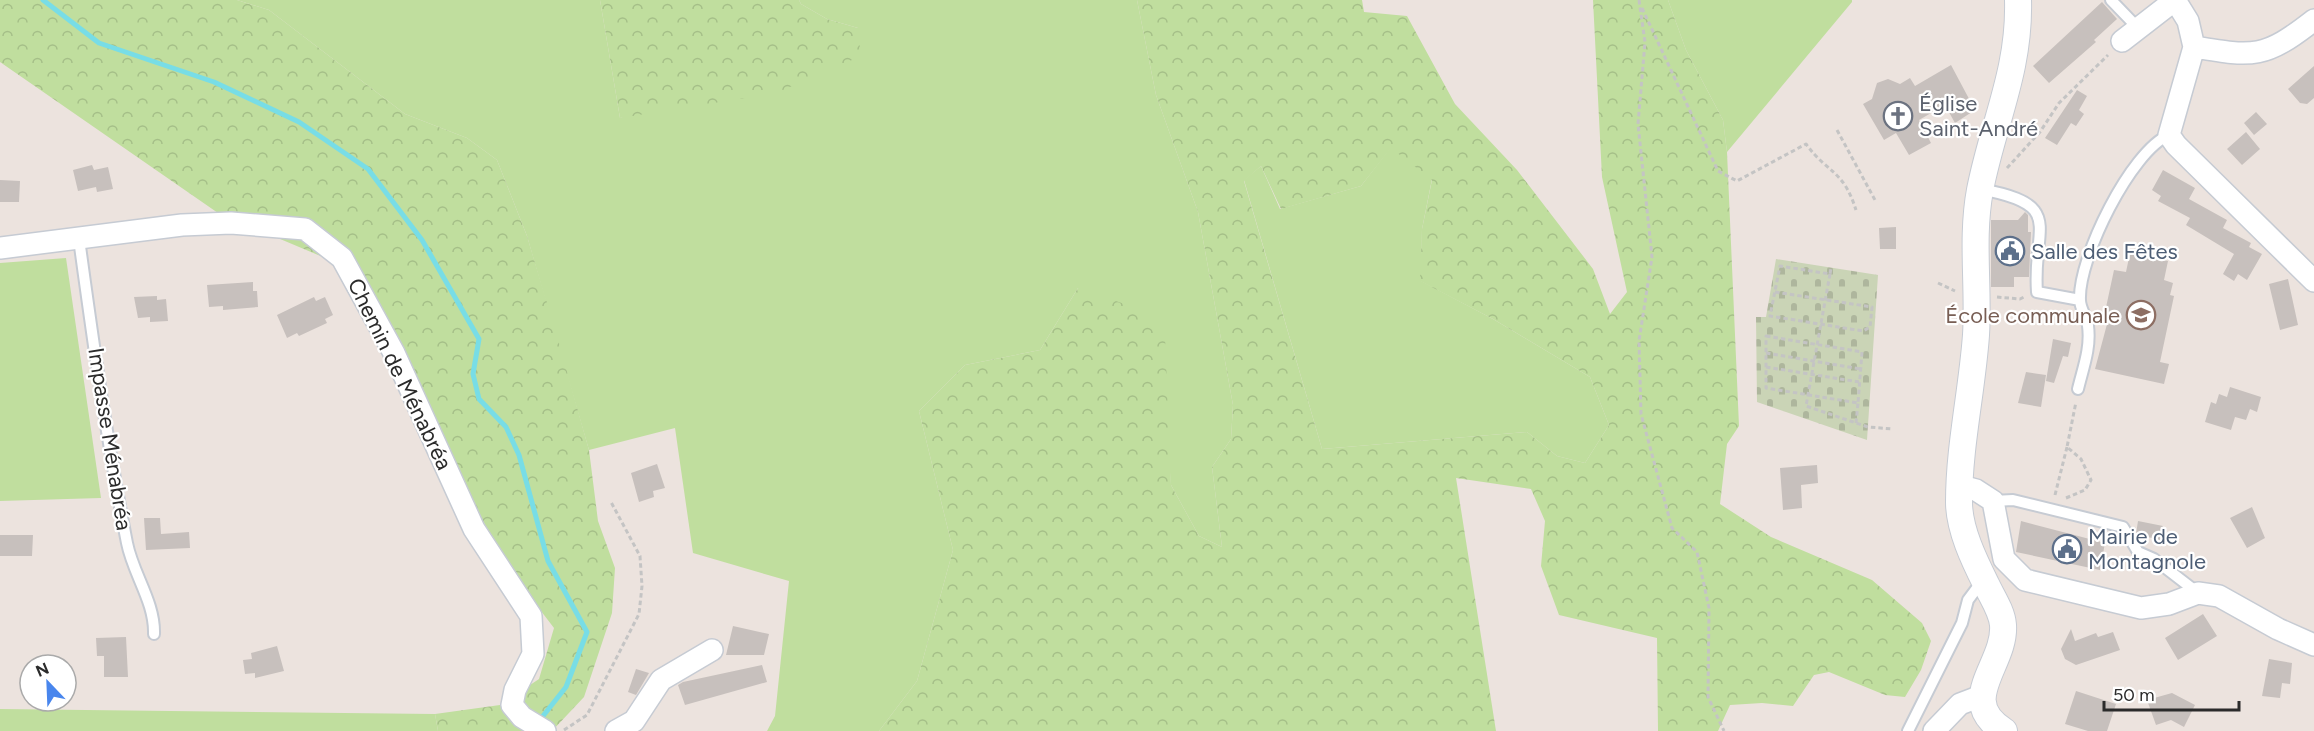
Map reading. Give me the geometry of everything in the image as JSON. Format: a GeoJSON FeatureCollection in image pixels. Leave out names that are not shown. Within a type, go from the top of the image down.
{"type":"FeatureCollection","features":[{"type":"Feature","properties":{"kind":"street"},"geometry":{"type":"LineString","coordinates":[[2004,731],[1992,722],[1981,696],[1984,684],[2000,652],[2003,633],[2001,616],[1986,584],[1961,517],[1961,448],[1976,335],[1976,220],[1980,189],[2015,63],[2019,29],[2018,0]]}},
{"type":"Feature","properties":{"kind":"street"},"geometry":{"type":"LineString","coordinates":[[2130,34],[2175,0],[2188,21],[2194,47],[2169,135],[2176,145],[2314,281]]}},
{"type":"Feature","properties":{"kind":"street"},"geometry":{"type":"LineString","coordinates":[[2194,47],[2250,55],[2278,45],[2314,20]]}},
{"type":"Feature","properties":{"kind":"street","name":"Chemin de Ménabréa"},"geometry":{"type":"LineString","coordinates":[[0,248],[182,225],[231,222],[305,229],[342,258],[394,353],[474,529],[531,616],[533,654],[515,690],[512,705],[522,717],[545,731]]}},
{"type":"Feature","properties":{"kind":"street"},"geometry":{"type":"LineString","coordinates":[[1961,486],[1976,490],[1993,501],[2004,559],[2025,580],[2141,608],[2169,604],[2198,593],[2219,596],[2278,629],[2314,645]]}},
{"type":"Feature","properties":{"kind":"street"},"geometry":{"type":"LineString","coordinates":[[616,731],[634,721],[661,680],[712,650]]}},
{"type":"Feature","properties":{"kind":"street"},"geometry":{"type":"LineString","coordinates":[[1934,731],[1960,704],[1981,696]]}},
{"type":"Feature","properties":{"kind":"lane"},"geometry":{"type":"LineString","coordinates":[[2111,0],[2130,34]]}},
{"type":"Feature","properties":{"kind":"lane"},"geometry":{"type":"LineString","coordinates":[[2078,389],[2089,345],[2088,324],[2080,300],[2086,263],[2103,219],[2141,156],[2157,140],[2169,135]]}},
{"type":"Feature","properties":{"kind":"lane"},"geometry":{"type":"LineString","coordinates":[[1980,189],[2012,195],[2028,202],[2036,212],[2040,228],[2037,292],[2080,300]]}},
{"type":"Feature","properties":{"kind":"lane","name":"Impasse Ménabréa"},"geometry":{"type":"LineString","coordinates":[[79,239],[107,438],[130,556],[155,618],[154,634]]}},
{"type":"Feature","properties":{"kind":"lane"},"geometry":{"type":"LineString","coordinates":[[1993,501],[2013,500],[2123,526],[2138,552],[2154,559],[2198,593]]}},
{"type":"Feature","properties":{"kind":"lane"},"geometry":{"type":"LineString","coordinates":[[1908,731],[1962,623],[1968,600],[1977,588],[1986,584]]}},
{"type":"Feature","properties":{"kind":"path"},"geometry":{"type":"LineString","coordinates":[[1639,0],[1718,171],[1737,181],[1806,144],[1819,161],[1832,168],[1841,177],[1849,189],[1856,210]]}},
{"type":"Feature","properties":{"kind":"path"},"geometry":{"type":"LineString","coordinates":[[1641,6],[1645,42],[1638,124],[1652,256],[1640,341],[1641,414],[1672,528],[1697,552],[1708,608],[1708,697],[1724,731]]}},
{"type":"Feature","properties":{"kind":"path"},"geometry":{"type":"LineString","coordinates":[[1980,189],[1998,178],[2040,132],[2059,103],[2130,34]]}},
{"type":"Feature","properties":{"kind":"path"},"geometry":{"type":"LineString","coordinates":[[1837,130],[1875,200]]}},
{"type":"Feature","properties":{"kind":"path"},"geometry":{"type":"LineString","coordinates":[[1775,292],[1872,307],[1870,327],[1863,331],[1770,316],[1780,266],[1830,274]]}},
{"type":"Feature","properties":{"kind":"path"},"geometry":{"type":"LineString","coordinates":[[1831,268],[1806,406],[1856,423],[1893,429]]}},
{"type":"Feature","properties":{"kind":"path"},"geometry":{"type":"LineString","coordinates":[[1992,297],[2020,299]]}},
{"type":"Feature","properties":{"kind":"path"},"geometry":{"type":"LineString","coordinates":[[1856,423],[1858,403],[1860,382],[1862,352],[1766,336],[1766,388],[1858,403]]}},
{"type":"Feature","properties":{"kind":"path"},"geometry":{"type":"LineString","coordinates":[[1766,353],[1861,369]]}},
{"type":"Feature","properties":{"kind":"path"},"geometry":{"type":"LineString","coordinates":[[1766,367],[1860,382]]}},
{"type":"Feature","properties":{"kind":"path"},"geometry":{"type":"LineString","coordinates":[[2058,483],[2078,389]]}},
{"type":"Feature","properties":{"kind":"path"},"geometry":{"type":"LineString","coordinates":[[2054,498],[2076,496],[2085,490],[2091,480],[2081,459],[2067,447]]}},
{"type":"Feature","properties":{"kind":"path"},"geometry":{"type":"LineString","coordinates":[[562,731],[587,715],[639,614],[642,586],[640,556],[611,502]]}},
{"type":"Feature","properties":{"kind":"green space"},"geometry":{"type":"Polygon","coordinates":[[[0,0],[237,0],[269,10],[405,114],[467,138],[497,160],[527,236],[557,336],[589,450],[598,521],[615,568],[612,613],[584,697],[552,731],[438,731],[435,714],[500,705],[539,679],[554,628],[518,581],[330,260],[218,213],[0,62],[0,0]]]}},
{"type":"Feature","properties":{"kind":"green space"},"geometry":{"type":"Polygon","coordinates":[[[237,0],[600,0],[620,118],[858,28],[827,19],[801,4],[799,0],[1137,0],[1156,95],[1198,212],[1233,405],[1231,439],[1212,467],[1222,547],[1199,536],[1171,485],[1166,424],[1078,288],[1040,350],[965,365],[919,411],[953,550],[917,681],[879,731],[767,731],[775,716],[789,581],[693,553],[675,428],[589,450],[527,236],[497,160],[467,138],[405,114],[269,10],[237,0]]]}},
{"type":"Feature","properties":{"kind":"green space"},"geometry":{"type":"Polygon","coordinates":[[[600,0],[799,0],[801,4],[827,19],[858,28],[860,49],[852,60],[776,93],[620,118],[600,0]]]}},
{"type":"Feature","properties":{"kind":"green space"},"geometry":{"type":"Polygon","coordinates":[[[1137,0],[1362,0],[1364,12],[1407,16],[1455,104],[1517,170],[1593,269],[1610,314],[1627,292],[1602,177],[1593,0],[1668,0],[1686,50],[1723,120],[1727,152],[1739,426],[1727,444],[1720,504],[1771,537],[1872,580],[1922,623],[1931,641],[1921,670],[1905,697],[1885,695],[1829,672],[1814,675],[1793,706],[1762,703],[1730,705],[1718,731],[1658,731],[1657,638],[1559,615],[1541,566],[1545,521],[1531,489],[1456,478],[1496,731],[879,731],[917,681],[953,550],[919,411],[965,365],[1040,350],[1078,288],[1145,311],[1165,336],[1171,485],[1199,536],[1222,547],[1212,467],[1231,439],[1233,405],[1198,212],[1156,95],[1137,0]],[[1391,148],[1361,186],[1281,209],[1261,166],[1244,181],[1322,449],[1527,432],[1557,456],[1585,463],[1609,425],[1590,377],[1493,319],[1420,281],[1422,229],[1432,180],[1391,148]]]}},
{"type":"Feature","properties":{"kind":"green space"},"geometry":{"type":"Polygon","coordinates":[[[1668,0],[1852,0],[1852,2],[1727,152],[1723,120],[1686,50],[1668,0]]]}},
{"type":"Feature","properties":{"kind":"green space"},"geometry":{"type":"Polygon","coordinates":[[[1391,147],[1432,179],[1422,229],[1421,281],[1493,319],[1590,377],[1609,425],[1585,463],[1557,456],[1527,432],[1322,449],[1244,180],[1261,166],[1280,209],[1361,186],[1391,147]]]}},
{"type":"Feature","properties":{"kind":"green space"},"geometry":{"type":"Polygon","coordinates":[[[66,258],[101,498],[0,501],[0,263],[66,258]]]}},
{"type":"Feature","properties":{"kind":"green space"},"geometry":{"type":"Polygon","coordinates":[[[1776,259],[1878,275],[1867,440],[1757,402],[1756,317],[1766,317],[1776,259]]]}},
{"type":"Feature","properties":{"kind":"green space"},"geometry":{"type":"Polygon","coordinates":[[[0,709],[18,709],[18,713],[78,713],[78,710],[435,714],[438,731],[0,731],[0,709]]]}},
{"type":"Feature","properties":{"kind":"building"},"geometry":{"type":"Polygon","coordinates":[[[2102,2],[2117,19],[2094,40],[2096,42],[2049,83],[2033,66],[2102,2]]]}},
{"type":"Feature","properties":{"kind":"building","name":"Église Saint-André"},"geometry":{"type":"Polygon","coordinates":[[[1951,65],[1975,110],[1955,123],[1945,105],[1919,120],[1931,143],[1909,155],[1896,133],[1884,140],[1863,104],[1872,99],[1877,83],[1888,79],[1900,84],[1910,78],[1915,86],[1951,65]]]}},
{"type":"Feature","properties":{"kind":"building"},"geometry":{"type":"Polygon","coordinates":[[[2314,66],[2314,98],[2307,104],[2300,103],[2288,89],[2314,66]]]}},
{"type":"Feature","properties":{"kind":"building"},"geometry":{"type":"Polygon","coordinates":[[[2077,90],[2087,96],[2079,110],[2084,114],[2076,126],[2071,123],[2057,145],[2045,138],[2077,90]]]}},
{"type":"Feature","properties":{"kind":"building"},"geometry":{"type":"Polygon","coordinates":[[[2256,112],[2267,124],[2254,135],[2244,123],[2256,112]]]}},
{"type":"Feature","properties":{"kind":"building"},"geometry":{"type":"Polygon","coordinates":[[[2246,132],[2260,149],[2242,165],[2227,149],[2246,132]]]}},
{"type":"Feature","properties":{"kind":"building"},"geometry":{"type":"Polygon","coordinates":[[[92,165],[94,170],[108,167],[113,189],[97,192],[96,187],[78,191],[73,170],[92,165]]]}},
{"type":"Feature","properties":{"kind":"building"},"geometry":{"type":"Polygon","coordinates":[[[2163,170],[2195,188],[2189,199],[2227,220],[2223,228],[2251,243],[2249,247],[2262,254],[2247,280],[2238,274],[2234,281],[2223,274],[2234,254],[2186,225],[2190,218],[2158,201],[2161,196],[2152,190],[2163,170]]]}},
{"type":"Feature","properties":{"kind":"building"},"geometry":{"type":"Polygon","coordinates":[[[0,180],[20,181],[19,202],[0,202],[0,180]]]}},
{"type":"Feature","properties":{"kind":"building","name":"Salle des Fêtes"},"geometry":{"type":"Polygon","coordinates":[[[2025,212],[2028,215],[2028,232],[2031,232],[2029,277],[2014,277],[2014,287],[1991,287],[1991,220],[2018,220],[2025,212]]]}},
{"type":"Feature","properties":{"kind":"building"},"geometry":{"type":"Polygon","coordinates":[[[1896,227],[1896,249],[1880,249],[1879,228],[1896,227]]]}},
{"type":"Feature","properties":{"kind":"building","name":"École communale"},"geometry":{"type":"Polygon","coordinates":[[[2130,253],[2168,261],[2164,280],[2173,283],[2170,295],[2174,296],[2160,362],[2169,364],[2164,384],[2095,369],[2110,313],[2105,312],[2114,270],[2126,272],[2130,253]]]}},
{"type":"Feature","properties":{"kind":"building"},"geometry":{"type":"Polygon","coordinates":[[[2288,279],[2298,325],[2280,330],[2269,284],[2288,279]]]}},
{"type":"Feature","properties":{"kind":"building"},"geometry":{"type":"Polygon","coordinates":[[[253,282],[253,291],[257,291],[258,307],[223,310],[223,306],[209,307],[207,285],[253,282]]]}},
{"type":"Feature","properties":{"kind":"building"},"geometry":{"type":"Polygon","coordinates":[[[157,296],[157,300],[166,299],[168,321],[150,322],[150,317],[138,318],[134,297],[157,296]]]}},
{"type":"Feature","properties":{"kind":"building"},"geometry":{"type":"Polygon","coordinates":[[[314,297],[316,301],[325,297],[333,315],[325,319],[327,323],[299,336],[297,333],[287,338],[277,315],[314,297]]]}},
{"type":"Feature","properties":{"kind":"building"},"geometry":{"type":"Polygon","coordinates":[[[2053,339],[2071,343],[2068,357],[2063,356],[2054,383],[2046,381],[2053,339]]]}},
{"type":"Feature","properties":{"kind":"building"},"geometry":{"type":"Polygon","coordinates":[[[2026,372],[2046,375],[2041,407],[2018,403],[2026,372]]]}},
{"type":"Feature","properties":{"kind":"building"},"geometry":{"type":"Polygon","coordinates":[[[2230,387],[2261,397],[2257,412],[2250,409],[2246,420],[2235,417],[2231,430],[2205,422],[2211,402],[2216,404],[2219,394],[2227,397],[2230,387]]]}},
{"type":"Feature","properties":{"kind":"building"},"geometry":{"type":"Polygon","coordinates":[[[657,464],[665,488],[653,491],[654,497],[639,502],[631,473],[657,464]]]}},
{"type":"Feature","properties":{"kind":"building"},"geometry":{"type":"Polygon","coordinates":[[[1817,465],[1818,483],[1801,485],[1802,508],[1783,510],[1780,468],[1817,465]]]}},
{"type":"Feature","properties":{"kind":"building"},"geometry":{"type":"Polygon","coordinates":[[[2252,507],[2265,538],[2247,548],[2230,518],[2252,507]]]}},
{"type":"Feature","properties":{"kind":"building"},"geometry":{"type":"Polygon","coordinates":[[[144,518],[160,518],[161,534],[189,532],[190,548],[146,550],[144,518]]]}},
{"type":"Feature","properties":{"kind":"building","name":"Mairie de Montagnole"},"geometry":{"type":"Polygon","coordinates":[[[2021,521],[2105,543],[2100,570],[2016,552],[2021,521]]]}},
{"type":"Feature","properties":{"kind":"building"},"geometry":{"type":"Polygon","coordinates":[[[2138,521],[2163,526],[2160,540],[2136,534],[2138,521]]]}},
{"type":"Feature","properties":{"kind":"building"},"geometry":{"type":"Polygon","coordinates":[[[0,535],[33,535],[32,556],[0,556],[0,535]]]}},
{"type":"Feature","properties":{"kind":"building"},"geometry":{"type":"Polygon","coordinates":[[[2203,614],[2217,636],[2178,660],[2165,638],[2203,614]]]}},
{"type":"Feature","properties":{"kind":"building"},"geometry":{"type":"Polygon","coordinates":[[[733,626],[769,634],[764,655],[726,655],[733,626]]]}},
{"type":"Feature","properties":{"kind":"building"},"geometry":{"type":"Polygon","coordinates":[[[2071,629],[2075,641],[2096,633],[2098,637],[2113,632],[2120,650],[2076,665],[2065,659],[2061,649],[2071,629]]]}},
{"type":"Feature","properties":{"kind":"building"},"geometry":{"type":"Polygon","coordinates":[[[126,637],[128,677],[104,677],[104,656],[97,656],[96,638],[126,637]]]}},
{"type":"Feature","properties":{"kind":"building"},"geometry":{"type":"Polygon","coordinates":[[[277,646],[284,671],[255,678],[255,673],[245,674],[243,660],[252,659],[251,653],[277,646]]]}},
{"type":"Feature","properties":{"kind":"building"},"geometry":{"type":"Polygon","coordinates":[[[2269,659],[2292,663],[2290,684],[2282,683],[2280,698],[2262,696],[2269,659]]]}},
{"type":"Feature","properties":{"kind":"building"},"geometry":{"type":"Polygon","coordinates":[[[762,665],[767,682],[685,705],[678,685],[683,682],[762,665]]]}},
{"type":"Feature","properties":{"kind":"building"},"geometry":{"type":"Polygon","coordinates":[[[636,669],[649,673],[636,695],[628,692],[636,669]]]}},
{"type":"Feature","properties":{"kind":"building"},"geometry":{"type":"Polygon","coordinates":[[[2076,691],[2116,704],[2107,731],[2088,731],[2065,724],[2076,691]]]}},
{"type":"Feature","properties":{"kind":"building"},"geometry":{"type":"Polygon","coordinates":[[[2172,693],[2195,705],[2184,727],[2171,720],[2156,725],[2147,700],[2172,693]]]}},
{"type":"Feature","properties":{"kind":"waterway"},"geometry":{"type":"LineString","coordinates":[[43,0],[99,43],[214,82],[299,122],[368,169],[422,240],[479,339],[473,374],[479,399],[506,427],[519,455],[548,561],[587,632],[566,687],[539,721]]}},
{"type":"Feature","properties":{"kind":"place","name":"Église Saint-André"},"geometry":{"type":"Point","coordinates":[1898,116]}},
{"type":"Feature","properties":{"kind":"place","name":"Salle des Fêtes"},"geometry":{"type":"Point","coordinates":[2010,251]}},
{"type":"Feature","properties":{"kind":"place","name":"École communale"},"geometry":{"type":"Point","coordinates":[2141,315]}},
{"type":"Feature","properties":{"kind":"place","name":"Mairie de Montagnole"},"geometry":{"type":"Point","coordinates":[2067,549]}}]}
